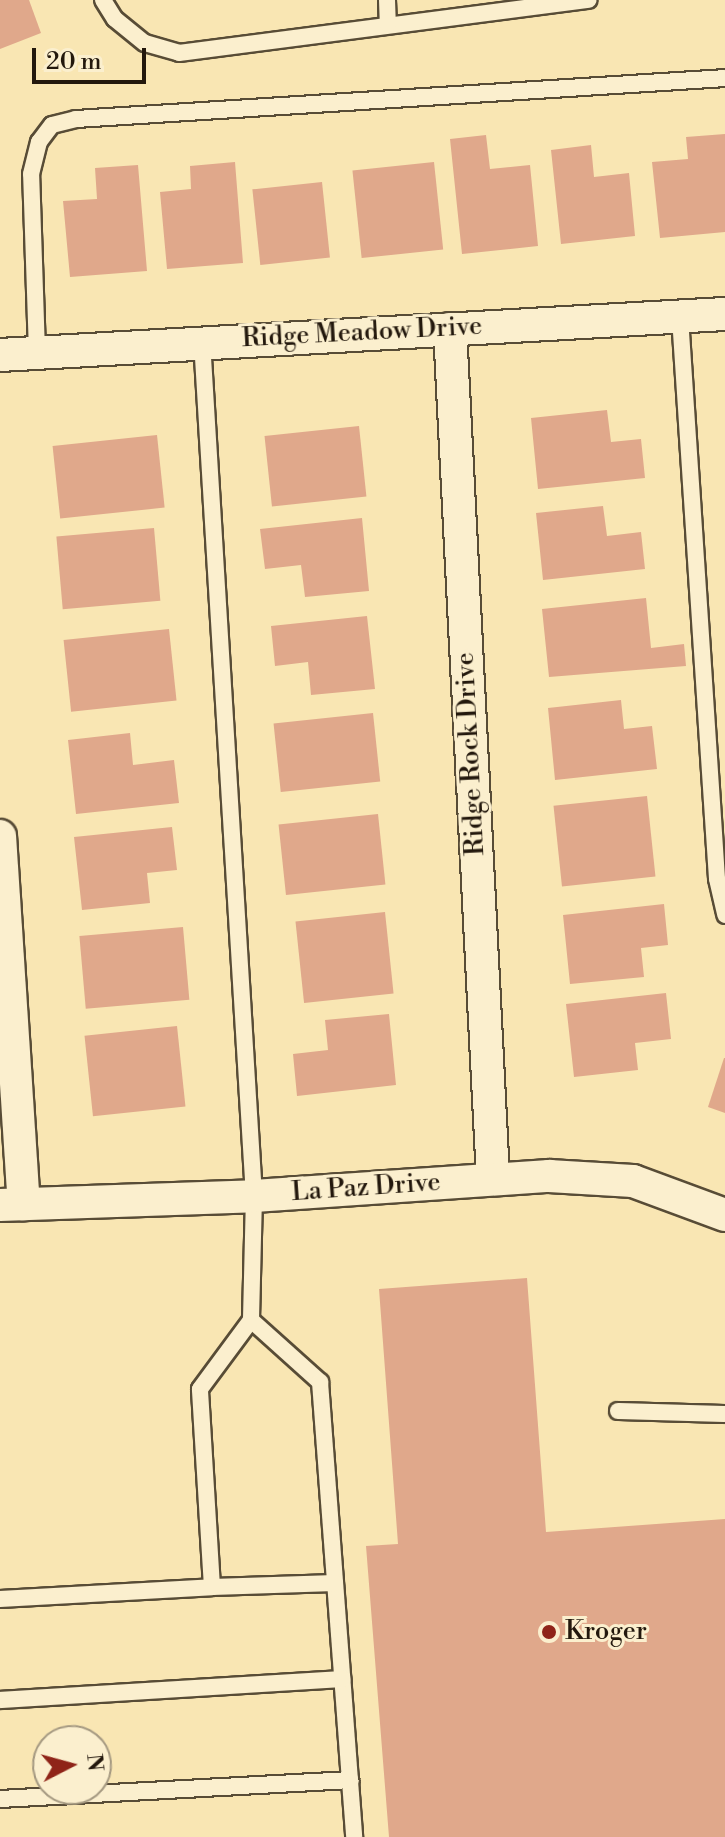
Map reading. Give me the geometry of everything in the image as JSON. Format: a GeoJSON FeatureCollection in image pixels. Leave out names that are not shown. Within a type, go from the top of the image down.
{"type":"FeatureCollection","features":[{"type":"Feature","properties":{"kind":"street","name":"Ridge Meadow Drive"},"geometry":{"type":"LineString","coordinates":[[0,355],[202,341],[725,314]]}},
{"type":"Feature","properties":{"kind":"street","name":"Ridge Rock Drive"},"geometry":{"type":"LineString","coordinates":[[450,329],[493,1178]]}},
{"type":"Feature","properties":{"kind":"street"},"geometry":{"type":"LineString","coordinates":[[0,836],[12,1204]]}},
{"type":"Feature","properties":{"kind":"street","name":"La Paz Drive"},"geometry":{"type":"LineString","coordinates":[[12,1204],[254,1196],[493,1178],[633,1181],[725,1215]]}},
{"type":"Feature","properties":{"kind":"lane"},"geometry":{"type":"LineString","coordinates":[[103,0],[115,19],[145,43],[179,53],[589,0]]}},
{"type":"Feature","properties":{"kind":"lane"},"geometry":{"type":"LineString","coordinates":[[387,0],[388,24]]}},
{"type":"Feature","properties":{"kind":"lane"},"geometry":{"type":"LineString","coordinates":[[37,352],[31,174],[39,142],[52,125],[76,119],[725,78]]}},
{"type":"Feature","properties":{"kind":"lane"},"geometry":{"type":"LineString","coordinates":[[680,317],[717,879],[725,915]]}},
{"type":"Feature","properties":{"kind":"lane"},"geometry":{"type":"LineString","coordinates":[[202,341],[254,1196],[251,1320],[200,1389],[212,1587]]}},
{"type":"Feature","properties":{"kind":"lane"},"geometry":{"type":"LineString","coordinates":[[251,1320],[320,1382],[354,1837]]}},
{"type":"Feature","properties":{"kind":"lane"},"geometry":{"type":"LineString","coordinates":[[618,1411],[725,1414]]}},
{"type":"Feature","properties":{"kind":"lane"},"geometry":{"type":"LineString","coordinates":[[0,1599],[335,1583]]}},
{"type":"Feature","properties":{"kind":"lane"},"geometry":{"type":"LineString","coordinates":[[0,1700],[342,1679]]}},
{"type":"Feature","properties":{"kind":"lane"},"geometry":{"type":"LineString","coordinates":[[0,1799],[350,1780]]}},
{"type":"Feature","properties":{"kind":"building"},"geometry":{"type":"Polygon","coordinates":[[[0,0],[29,0],[41,33],[0,49],[0,0]]]}},
{"type":"Feature","properties":{"kind":"building"},"geometry":{"type":"Polygon","coordinates":[[[725,134],[725,232],[660,238],[652,162],[688,159],[686,137],[725,134]]]}},
{"type":"Feature","properties":{"kind":"building"},"geometry":{"type":"Polygon","coordinates":[[[486,135],[490,169],[530,165],[538,246],[462,254],[450,139],[486,135]]]}},
{"type":"Feature","properties":{"kind":"building"},"geometry":{"type":"Polygon","coordinates":[[[591,145],[594,177],[629,173],[635,236],[561,244],[551,150],[591,145]]]}},
{"type":"Feature","properties":{"kind":"building"},"geometry":{"type":"Polygon","coordinates":[[[235,162],[243,263],[167,269],[160,192],[191,189],[190,166],[235,162]]]}},
{"type":"Feature","properties":{"kind":"building"},"geometry":{"type":"Polygon","coordinates":[[[434,162],[443,250],[362,258],[352,171],[434,162]]]}},
{"type":"Feature","properties":{"kind":"building"},"geometry":{"type":"Polygon","coordinates":[[[138,165],[147,271],[70,277],[63,201],[97,199],[95,168],[138,165]]]}},
{"type":"Feature","properties":{"kind":"building"},"geometry":{"type":"Polygon","coordinates":[[[322,182],[330,258],[260,265],[252,189],[322,182]]]}},
{"type":"Feature","properties":{"kind":"building"},"geometry":{"type":"Polygon","coordinates":[[[607,410],[611,442],[641,439],[645,478],[538,489],[531,418],[607,410]]]}},
{"type":"Feature","properties":{"kind":"building"},"geometry":{"type":"Polygon","coordinates":[[[359,426],[366,497],[272,507],[265,436],[359,426]]]}},
{"type":"Feature","properties":{"kind":"building"},"geometry":{"type":"Polygon","coordinates":[[[157,435],[165,508],[60,519],[53,446],[157,435]]]}},
{"type":"Feature","properties":{"kind":"building"},"geometry":{"type":"Polygon","coordinates":[[[603,506],[607,536],[641,532],[645,569],[543,580],[536,513],[603,506]]]}},
{"type":"Feature","properties":{"kind":"building"},"geometry":{"type":"Polygon","coordinates":[[[362,518],[369,591],[305,597],[301,565],[265,569],[260,529],[362,518]]]}},
{"type":"Feature","properties":{"kind":"building"},"geometry":{"type":"Polygon","coordinates":[[[154,528],[160,601],[63,609],[56,537],[154,528]]]}},
{"type":"Feature","properties":{"kind":"building"},"geometry":{"type":"Polygon","coordinates":[[[646,598],[651,648],[684,644],[686,666],[549,677],[542,609],[646,598]]]}},
{"type":"Feature","properties":{"kind":"building"},"geometry":{"type":"Polygon","coordinates":[[[367,616],[375,689],[311,695],[308,662],[275,666],[271,626],[367,616]]]}},
{"type":"Feature","properties":{"kind":"building"},"geometry":{"type":"Polygon","coordinates":[[[169,629],[177,701],[71,712],[64,640],[169,629]]]}},
{"type":"Feature","properties":{"kind":"building"},"geometry":{"type":"Polygon","coordinates":[[[621,700],[624,729],[652,726],[657,769],[555,780],[548,708],[621,700]]]}},
{"type":"Feature","properties":{"kind":"building"},"geometry":{"type":"Polygon","coordinates":[[[373,713],[380,782],[281,792],[274,723],[373,713]]]}},
{"type":"Feature","properties":{"kind":"building"},"geometry":{"type":"Polygon","coordinates":[[[130,733],[133,765],[174,760],[179,803],[76,814],[68,740],[130,733]]]}},
{"type":"Feature","properties":{"kind":"building"},"geometry":{"type":"Polygon","coordinates":[[[647,796],[655,877],[562,886],[554,806],[647,796]]]}},
{"type":"Feature","properties":{"kind":"building"},"geometry":{"type":"Polygon","coordinates":[[[378,814],[385,885],[286,895],[279,824],[378,814]]]}},
{"type":"Feature","properties":{"kind":"building"},"geometry":{"type":"Polygon","coordinates":[[[172,827],[177,870],[147,873],[150,903],[82,910],[74,837],[172,827]]]}},
{"type":"Feature","properties":{"kind":"building"},"geometry":{"type":"Polygon","coordinates":[[[664,904],[668,945],[641,948],[644,977],[570,984],[563,915],[664,904]]]}},
{"type":"Feature","properties":{"kind":"building"},"geometry":{"type":"Polygon","coordinates":[[[385,912],[394,994],[304,1003],[295,921],[385,912]]]}},
{"type":"Feature","properties":{"kind":"building"},"geometry":{"type":"Polygon","coordinates":[[[183,927],[189,1000],[86,1009],[79,936],[183,927]]]}},
{"type":"Feature","properties":{"kind":"building"},"geometry":{"type":"Polygon","coordinates":[[[666,993],[671,1039],[635,1043],[638,1070],[574,1077],[566,1004],[666,993]]]}},
{"type":"Feature","properties":{"kind":"building"},"geometry":{"type":"Polygon","coordinates":[[[389,1014],[396,1085],[297,1096],[293,1054],[328,1050],[325,1020],[389,1014]]]}},
{"type":"Feature","properties":{"kind":"building"},"geometry":{"type":"Polygon","coordinates":[[[177,1026],[185,1107],[93,1116],[85,1036],[177,1026]]]}},
{"type":"Feature","properties":{"kind":"building"},"geometry":{"type":"Polygon","coordinates":[[[725,1058],[725,1113],[708,1107],[725,1058]]]}},
{"type":"Feature","properties":{"kind":"building","name":"Kroger"},"geometry":{"type":"Polygon","coordinates":[[[527,1278],[546,1532],[725,1519],[725,1837],[389,1837],[366,1546],[398,1544],[379,1289],[527,1278]]]}},
{"type":"Feature","properties":{"kind":"place","name":"Kroger"},"geometry":{"type":"Point","coordinates":[549,1632]}}]}
